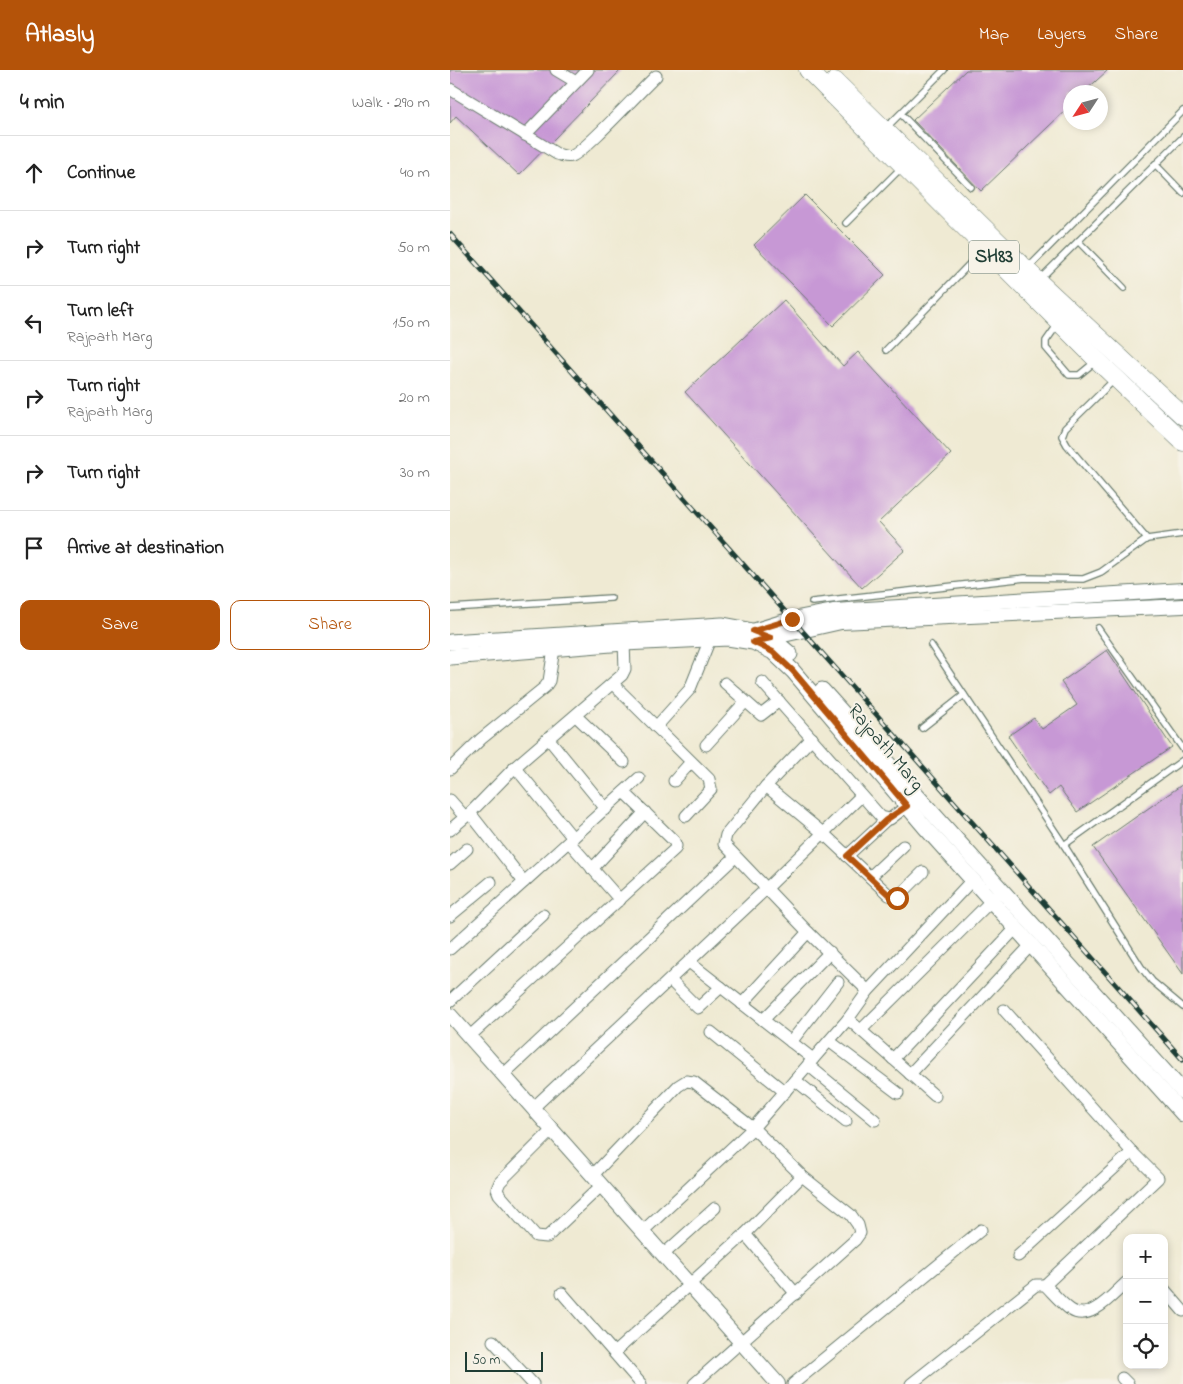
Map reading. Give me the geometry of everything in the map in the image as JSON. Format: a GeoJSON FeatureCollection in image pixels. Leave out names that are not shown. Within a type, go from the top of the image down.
{"type":"FeatureCollection","features":[{"type":"Feature","properties":{"kind":"main road","name":"SH83"},"geometry":{"type":"LineString","coordinates":[[808,70],[986,248],[1065,316],[1110,348],[1183,416]]}},
{"type":"Feature","properties":{"kind":"main road","name":"SH83"},"geometry":{"type":"LineString","coordinates":[[824,70],[1033,275],[1097,360],[1183,442]]}},
{"type":"Feature","properties":{"kind":"main road","name":"Rajpath Marg"},"geometry":{"type":"LineString","coordinates":[[450,642],[722,625],[753,636],[793,671],[907,806],[1183,1114]]}},
{"type":"Feature","properties":{"kind":"main road","name":"Rajpath Marg"},"geometry":{"type":"LineString","coordinates":[[450,657],[624,643],[753,636],[771,638],[797,661],[1183,1092]]}},
{"type":"Feature","properties":{"kind":"street"},"geometry":{"type":"LineString","coordinates":[[556,70],[576,82]]}},
{"type":"Feature","properties":{"kind":"street"},"geometry":{"type":"LineString","coordinates":[[525,135],[588,70]]}},
{"type":"Feature","properties":{"kind":"street"},"geometry":{"type":"LineString","coordinates":[[450,88],[557,154],[573,156],[656,76]]}},
{"type":"Feature","properties":{"kind":"street"},"geometry":{"type":"LineString","coordinates":[[753,636],[792,619],[833,611],[1183,590]]}},
{"type":"Feature","properties":{"kind":"street"},"geometry":{"type":"LineString","coordinates":[[771,638],[841,622],[1183,606]]}},
{"type":"Feature","properties":{"kind":"street"},"geometry":{"type":"LineString","coordinates":[[656,727],[690,689],[710,639]]}},
{"type":"Feature","properties":{"kind":"street"},"geometry":{"type":"LineString","coordinates":[[450,830],[548,738],[613,684],[625,669],[624,643]]}},
{"type":"Feature","properties":{"kind":"street"},"geometry":{"type":"LineString","coordinates":[[450,769],[481,739],[545,687],[549,681],[554,649]]}},
{"type":"Feature","properties":{"kind":"street"},"geometry":{"type":"LineString","coordinates":[[762,682],[861,796],[886,820]]}},
{"type":"Feature","properties":{"kind":"street"},"geometry":{"type":"LineString","coordinates":[[725,683],[761,715],[779,701]]}},
{"type":"Feature","properties":{"kind":"street"},"geometry":{"type":"LineString","coordinates":[[613,684],[712,784],[711,789],[686,816]]}},
{"type":"Feature","properties":{"kind":"street"},"geometry":{"type":"LineString","coordinates":[[706,745],[745,702]]}},
{"type":"Feature","properties":{"kind":"street"},"geometry":{"type":"LineString","coordinates":[[576,716],[624,762]]}},
{"type":"Feature","properties":{"kind":"street"},"geometry":{"type":"LineString","coordinates":[[548,738],[606,809]]}},
{"type":"Feature","properties":{"kind":"street"},"geometry":{"type":"LineString","coordinates":[[812,738],[766,786],[723,839],[724,844],[808,932],[868,991]]}},
{"type":"Feature","properties":{"kind":"street"},"geometry":{"type":"LineString","coordinates":[[674,781],[691,762]]}},
{"type":"Feature","properties":{"kind":"street"},"geometry":{"type":"LineString","coordinates":[[515,768],[592,869],[620,900]]}},
{"type":"Feature","properties":{"kind":"street"},"geometry":{"type":"LineString","coordinates":[[450,950],[639,778]]}},
{"type":"Feature","properties":{"kind":"street"},"geometry":{"type":"LineString","coordinates":[[766,786],[824,834],[889,895],[897,898],[923,872]]}},
{"type":"Feature","properties":{"kind":"street"},"geometry":{"type":"LineString","coordinates":[[470,1036],[670,854],[676,846],[624,792]]}},
{"type":"Feature","properties":{"kind":"street"},"geometry":{"type":"LineString","coordinates":[[533,1108],[824,834],[861,796]]}},
{"type":"Feature","properties":{"kind":"street"},"geometry":{"type":"LineString","coordinates":[[450,800],[467,815],[524,882]]}},
{"type":"Feature","properties":{"kind":"street"},"geometry":{"type":"LineString","coordinates":[[847,856],[886,820],[907,806]]}},
{"type":"Feature","properties":{"kind":"street"},"geometry":{"type":"LineString","coordinates":[[592,869],[645,812]]}},
{"type":"Feature","properties":{"kind":"street"},"geometry":{"type":"LineString","coordinates":[[870,877],[903,846]]}},
{"type":"Feature","properties":{"kind":"street"},"geometry":{"type":"LineString","coordinates":[[450,864],[467,849]]}},
{"type":"Feature","properties":{"kind":"street"},"geometry":{"type":"LineString","coordinates":[[504,1074],[735,857]]}},
{"type":"Feature","properties":{"kind":"street"},"geometry":{"type":"LineString","coordinates":[[644,1230],[753,1128],[829,1041],[868,991],[973,879]]}},
{"type":"Feature","properties":{"kind":"street"},"geometry":{"type":"LineString","coordinates":[[450,916],[491,882]]}},
{"type":"Feature","properties":{"kind":"street"},"geometry":{"type":"LineString","coordinates":[[861,1030],[992,900]]}},
{"type":"Feature","properties":{"kind":"street"},"geometry":{"type":"LineString","coordinates":[[450,1001],[543,915]]}},
{"type":"Feature","properties":{"kind":"street"},"geometry":{"type":"LineString","coordinates":[[893,1059],[1017,927]]}},
{"type":"Feature","properties":{"kind":"street"},"geometry":{"type":"LineString","coordinates":[[742,1004],[808,932]]}},
{"type":"Feature","properties":{"kind":"street"},"geometry":{"type":"LineString","coordinates":[[910,1074],[1032,944]]}},
{"type":"Feature","properties":{"kind":"street"},"geometry":{"type":"LineString","coordinates":[[763,1020],[830,952]]}},
{"type":"Feature","properties":{"kind":"street"},"geometry":{"type":"LineString","coordinates":[[689,962],[791,1042],[810,1062],[875,1120]]}},
{"type":"Feature","properties":{"kind":"street"},"geometry":{"type":"LineString","coordinates":[[670,980],[698,1008],[721,987]]}},
{"type":"Feature","properties":{"kind":"street"},"geometry":{"type":"LineString","coordinates":[[791,1042],[838,982]]}},
{"type":"Feature","properties":{"kind":"street"},"geometry":{"type":"LineString","coordinates":[[1004,1010],[1132,1152],[1158,1178],[1045,1285]]}},
{"type":"Feature","properties":{"kind":"street"},"geometry":{"type":"LineString","coordinates":[[450,1015],[644,1230],[778,1384]]}},
{"type":"Feature","properties":{"kind":"street"},"geometry":{"type":"LineString","coordinates":[[848,1018],[935,1096]]}},
{"type":"Feature","properties":{"kind":"street"},"geometry":{"type":"LineString","coordinates":[[711,1032],[785,1092]]}},
{"type":"Feature","properties":{"kind":"street"},"geometry":{"type":"LineString","coordinates":[[829,1041],[898,1093]]}},
{"type":"Feature","properties":{"kind":"street"},"geometry":{"type":"LineString","coordinates":[[795,1080],[846,1121]]}},
{"type":"Feature","properties":{"kind":"street"},"geometry":{"type":"LineString","coordinates":[[553,1129],[500,1182],[497,1189],[498,1194],[536,1236],[542,1238],[547,1237],[678,1086],[686,1081],[694,1082],[753,1128],[802,1176],[851,1215],[858,1225],[860,1233],[855,1240],[694,1384]]}},
{"type":"Feature","properties":{"kind":"street"},"geometry":{"type":"LineString","coordinates":[[1018,1256],[1132,1152]]}},
{"type":"Feature","properties":{"kind":"street"},"geometry":{"type":"LineString","coordinates":[[615,1352],[745,1234],[802,1176]]}},
{"type":"Feature","properties":{"kind":"street"},"geometry":{"type":"LineString","coordinates":[[664,1254],[715,1208]]}},
{"type":"Feature","properties":{"kind":"street"},"geometry":{"type":"LineString","coordinates":[[793,1384],[981,1230]]}},
{"type":"Feature","properties":{"kind":"street"},"geometry":{"type":"LineString","coordinates":[[745,1234],[796,1294]]}},
{"type":"Feature","properties":{"kind":"street"},"geometry":{"type":"LineString","coordinates":[[911,1384],[1032,1288],[1040,1284],[1045,1285],[1071,1310],[1086,1314],[1123,1285]]}},
{"type":"Feature","properties":{"kind":"street"},"geometry":{"type":"LineString","coordinates":[[562,1293],[641,1384]]}},
{"type":"Feature","properties":{"kind":"street"},"geometry":{"type":"LineString","coordinates":[[1168,1294],[1183,1311]]}},
{"type":"Feature","properties":{"kind":"street"},"geometry":{"type":"LineString","coordinates":[[493,1341],[533,1384]]}},
{"type":"Feature","properties":{"kind":"lane"},"geometry":{"type":"LineString","coordinates":[[885,130],[944,70]]}},
{"type":"Feature","properties":{"kind":"lane"},"geometry":{"type":"LineString","coordinates":[[1033,275],[1183,111]]}},
{"type":"Feature","properties":{"kind":"lane"},"geometry":{"type":"LineString","coordinates":[[901,114],[971,188]]}},
{"type":"Feature","properties":{"kind":"lane"},"geometry":{"type":"LineString","coordinates":[[1033,275],[1078,241],[1183,137]]}},
{"type":"Feature","properties":{"kind":"lane"},"geometry":{"type":"LineString","coordinates":[[1155,164],[1183,193]]}},
{"type":"Feature","properties":{"kind":"lane"},"geometry":{"type":"LineString","coordinates":[[846,223],[903,166]]}},
{"type":"Feature","properties":{"kind":"lane"},"geometry":{"type":"LineString","coordinates":[[1078,241],[1124,288]]}},
{"type":"Feature","properties":{"kind":"lane"},"geometry":{"type":"LineString","coordinates":[[886,350],[986,248]]}},
{"type":"Feature","properties":{"kind":"lane"},"geometry":{"type":"LineString","coordinates":[[1065,316],[1046,341],[1046,348],[1068,374],[1079,375],[1110,348]]}},
{"type":"Feature","properties":{"kind":"lane"},"geometry":{"type":"LineString","coordinates":[[1116,378],[1065,428],[1062,436],[1067,445],[1147,539]]}},
{"type":"Feature","properties":{"kind":"lane"},"geometry":{"type":"LineString","coordinates":[[812,602],[1025,578],[1063,581],[1083,579],[1101,572],[1147,539],[1183,534]]}},
{"type":"Feature","properties":{"kind":"lane"},"geometry":{"type":"LineString","coordinates":[[450,608],[612,598]]}},
{"type":"Feature","properties":{"kind":"lane"},"geometry":{"type":"LineString","coordinates":[[1098,628],[1183,749]]}},
{"type":"Feature","properties":{"kind":"lane"},"geometry":{"type":"LineString","coordinates":[[931,645],[1064,845],[1141,967],[1152,981],[1183,1007]]}},
{"type":"Feature","properties":{"kind":"lane"},"geometry":{"type":"LineString","coordinates":[[922,728],[964,694]]}},
{"type":"Feature","properties":{"kind":"lane"},"geometry":{"type":"LineString","coordinates":[[1064,845],[1183,760]]}},
{"type":"Feature","properties":{"kind":"building"},"geometry":{"type":"Polygon","coordinates":[[[450,70],[621,70],[519,175],[456,116],[450,123],[450,70]]]}},
{"type":"Feature","properties":{"kind":"building"},"geometry":{"type":"Polygon","coordinates":[[[966,70],[1108,70],[1092,85],[1063,85],[1063,113],[981,191],[913,120],[966,70]]]}},
{"type":"Feature","properties":{"kind":"building"},"geometry":{"type":"Polygon","coordinates":[[[805,195],[885,275],[833,326],[754,245],[805,195]]]}},
{"type":"Feature","properties":{"kind":"building"},"geometry":{"type":"Polygon","coordinates":[[[784,300],[843,366],[858,352],[951,454],[879,522],[905,550],[862,588],[685,392],[784,300]]]}},
{"type":"Feature","properties":{"kind":"building"},"geometry":{"type":"Polygon","coordinates":[[[1107,650],[1172,747],[1077,812],[1059,787],[1049,795],[1008,736],[1034,718],[1042,729],[1077,705],[1061,682],[1107,650]]]}},
{"type":"Feature","properties":{"kind":"building"},"geometry":{"type":"Polygon","coordinates":[[[1183,784],[1183,974],[1093,847],[1183,784]]]}},
{"type":"Feature","properties":{"kind":"railway"},"geometry":{"type":"LineString","coordinates":[[450,234],[1183,1060]]}},
{"type":"Feature","properties":{"kind":"route"},"geometry":{"type":"LineString","coordinates":[[792,619],[753,631],[771,638],[753,642],[773,652],[793,671],[907,806],[886,820],[847,856],[889,895],[897,898]]}}]}
